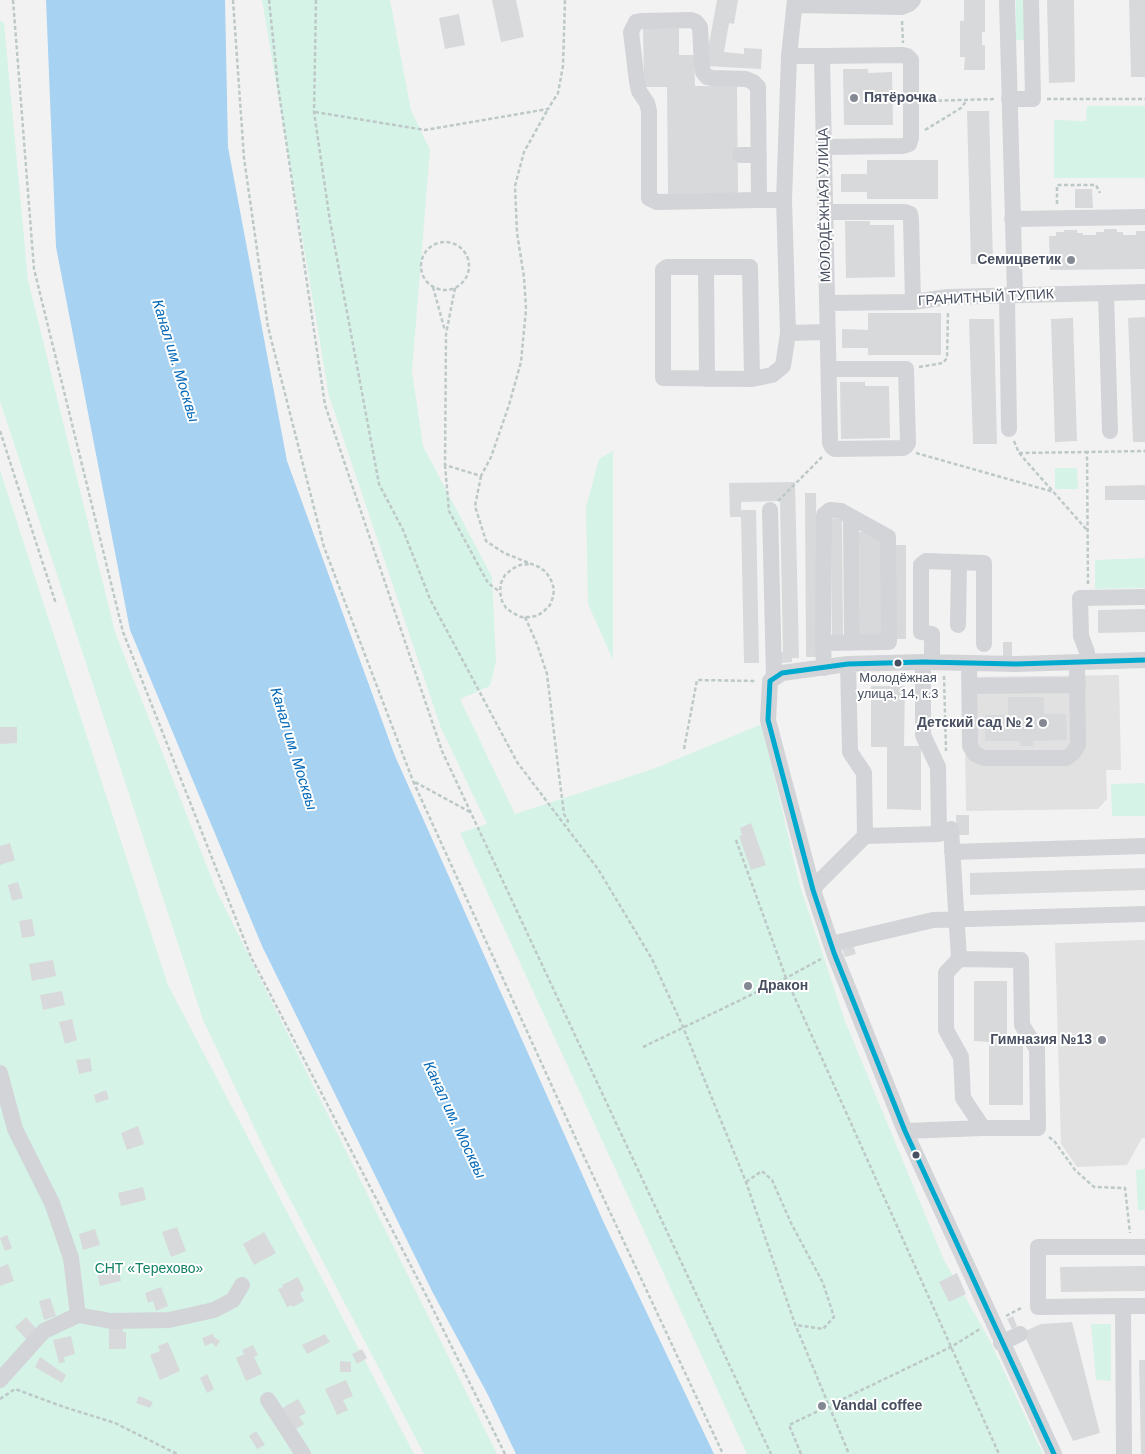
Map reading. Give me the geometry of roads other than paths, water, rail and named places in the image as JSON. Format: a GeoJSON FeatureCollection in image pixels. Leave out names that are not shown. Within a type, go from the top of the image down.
{"type":"FeatureCollection","features":[{"type":"Feature","properties":{"kind":"street"},"geometry":{"type":"LineString","coordinates":[[1007,0],[1012,219],[1010,428]]}},
{"type":"Feature","properties":{"kind":"street"},"geometry":{"type":"LineString","coordinates":[[1009,99],[1033,99],[1032,0]]}},
{"type":"Feature","properties":{"kind":"street"},"geometry":{"type":"LineString","coordinates":[[752,379],[750,267],[667,267],[663,270],[663,378],[752,379],[772,375],[783,366],[788,334],[784,200],[789,56],[795,3],[908,3]]}},
{"type":"Feature","properties":{"kind":"street"},"geometry":{"type":"LineString","coordinates":[[759,200],[758,87],[746,79],[707,77],[703,72],[702,66],[700,26],[696,22],[691,20],[636,22],[631,32],[637,82],[639,91],[647,102],[649,111],[649,198],[657,202],[784,200]]}},
{"type":"Feature","properties":{"kind":"street"},"geometry":{"type":"LineString","coordinates":[[789,56],[903,55],[911,60],[910,144],[903,146],[824,147]]}},
{"type":"Feature","properties":{"kind":"street","name":"МОЛОДЁЖНАЯ УЛИЦА"},"geometry":{"type":"LineString","coordinates":[[822,56],[826,303],[831,445],[835,449],[903,448],[908,443],[906,369],[829,369]]}},
{"type":"Feature","properties":{"kind":"street"},"geometry":{"type":"LineString","coordinates":[[740,155],[759,154]]}},
{"type":"Feature","properties":{"kind":"street"},"geometry":{"type":"LineString","coordinates":[[825,212],[905,212],[910,214],[912,302]]}},
{"type":"Feature","properties":{"kind":"street"},"geometry":{"type":"LineString","coordinates":[[1012,219],[1145,217]]}},
{"type":"Feature","properties":{"kind":"street"},"geometry":{"type":"LineString","coordinates":[[706,267],[707,379]]}},
{"type":"Feature","properties":{"kind":"street","name":"ГРАНИТНЫЙ ТУПИК"},"geometry":{"type":"LineString","coordinates":[[826,303],[912,302],[948,297],[1145,292]]}},
{"type":"Feature","properties":{"kind":"street"},"geometry":{"type":"LineString","coordinates":[[1106,293],[1110,431]]}},
{"type":"Feature","properties":{"kind":"street"},"geometry":{"type":"LineString","coordinates":[[788,334],[828,332]]}},
{"type":"Feature","properties":{"kind":"street"},"geometry":{"type":"LineString","coordinates":[[770,510],[772,679],[768,720],[830,949],[905,1132],[1054,1454]]}},
{"type":"Feature","properties":{"kind":"street"},"geometry":{"type":"LineString","coordinates":[[824,643],[889,642],[888,537],[841,511],[835,510],[830,510],[824,515],[824,643],[824,668]]}},
{"type":"Feature","properties":{"kind":"street"},"geometry":{"type":"LineString","coordinates":[[851,517],[852,642]]}},
{"type":"Feature","properties":{"kind":"street"},"geometry":{"type":"LineString","coordinates":[[813,890],[818,882],[865,836],[938,834],[938,767],[924,735],[933,662],[932,634],[920,631],[922,565],[926,561],[981,562],[985,565],[984,644]]}},
{"type":"Feature","properties":{"kind":"street"},"geometry":{"type":"LineString","coordinates":[[958,625],[959,562]]}},
{"type":"Feature","properties":{"kind":"street"},"geometry":{"type":"LineString","coordinates":[[969,663],[970,746],[975,754],[984,758],[1066,758],[1073,753],[1078,745],[1078,685],[1082,662],[1087,652],[1081,636],[1080,598],[1145,596]]}},
{"type":"Feature","properties":{"kind":"street"},"geometry":{"type":"LineString","coordinates":[[772,679],[782,674],[848,664],[1145,660]]}},
{"type":"Feature","properties":{"kind":"street"},"geometry":{"type":"LineString","coordinates":[[848,664],[850,752],[864,773],[865,836]]}},
{"type":"Feature","properties":{"kind":"street"},"geometry":{"type":"LineString","coordinates":[[970,686],[1078,685]]}},
{"type":"Feature","properties":{"kind":"street"},"geometry":{"type":"LineString","coordinates":[[951,830],[959,959],[946,973],[946,1030],[962,1056],[963,1098],[983,1128]]}},
{"type":"Feature","properties":{"kind":"street"},"geometry":{"type":"LineString","coordinates":[[952,852],[1145,846]]}},
{"type":"Feature","properties":{"kind":"street"},"geometry":{"type":"LineString","coordinates":[[830,949],[933,920],[1145,914]]}},
{"type":"Feature","properties":{"kind":"street"},"geometry":{"type":"LineString","coordinates":[[905,1132],[983,1128],[1038,1128],[1037,1049],[1022,1025],[1021,960],[959,959]]}},
{"type":"Feature","properties":{"kind":"street"},"geometry":{"type":"LineString","coordinates":[[0,1073],[15,1129],[52,1203],[71,1258],[78,1315]]}},
{"type":"Feature","properties":{"kind":"street"},"geometry":{"type":"LineString","coordinates":[[1138,1247],[1038,1247],[1038,1307],[1145,1306]]}},
{"type":"Feature","properties":{"kind":"street"},"geometry":{"type":"LineString","coordinates":[[0,1380],[44,1331],[78,1315],[111,1321],[169,1320],[214,1310],[233,1300],[242,1285]]}},
{"type":"Feature","properties":{"kind":"street"},"geometry":{"type":"LineString","coordinates":[[1123,1306],[1124,1454]]}},
{"type":"Feature","properties":{"kind":"street"},"geometry":{"type":"LineString","coordinates":[[1001,1343],[1020,1334]]}},
{"type":"Feature","properties":{"kind":"street"},"geometry":{"type":"LineString","coordinates":[[268,1400],[303,1454]]}},
{"type":"Feature","properties":{"kind":"water","name":"Канал им. Москвы"},"geometry":{"type":"Polygon","coordinates":[[[46,0],[225,0],[228,147],[287,461],[395,756],[604,1223],[714,1454],[516,1454],[488,1395],[433,1293],[262,946],[130,630],[56,247],[46,0]]]}},
{"type":"Feature","properties":{"kind":"place","name":"Пятёрочка"},"geometry":{"type":"Point","coordinates":[854,98]}},
{"type":"Feature","properties":{"kind":"place","name":"Семицветик"},"geometry":{"type":"Point","coordinates":[1071,260]}},
{"type":"Feature","properties":{"kind":"place","name":"Молодёжная улица, 14, к.3"},"geometry":{"type":"Point","coordinates":[898,663]}},
{"type":"Feature","properties":{"kind":"place","name":"Детский сад № 2"},"geometry":{"type":"Point","coordinates":[1043,723]}},
{"type":"Feature","properties":{"kind":"place","name":"Дракон"},"geometry":{"type":"Point","coordinates":[748,986]}},
{"type":"Feature","properties":{"kind":"place","name":"Гимназия №13"},"geometry":{"type":"Point","coordinates":[1102,1040]}},
{"type":"Feature","properties":{"kind":"place","name":"Vandal coffee"},"geometry":{"type":"Point","coordinates":[822,1406]}},
{"type":"Feature","properties":{"kind":"park label","name":"СНТ «Терехово»"},"geometry":{"type":"Point","coordinates":[149,1269]}}]}
